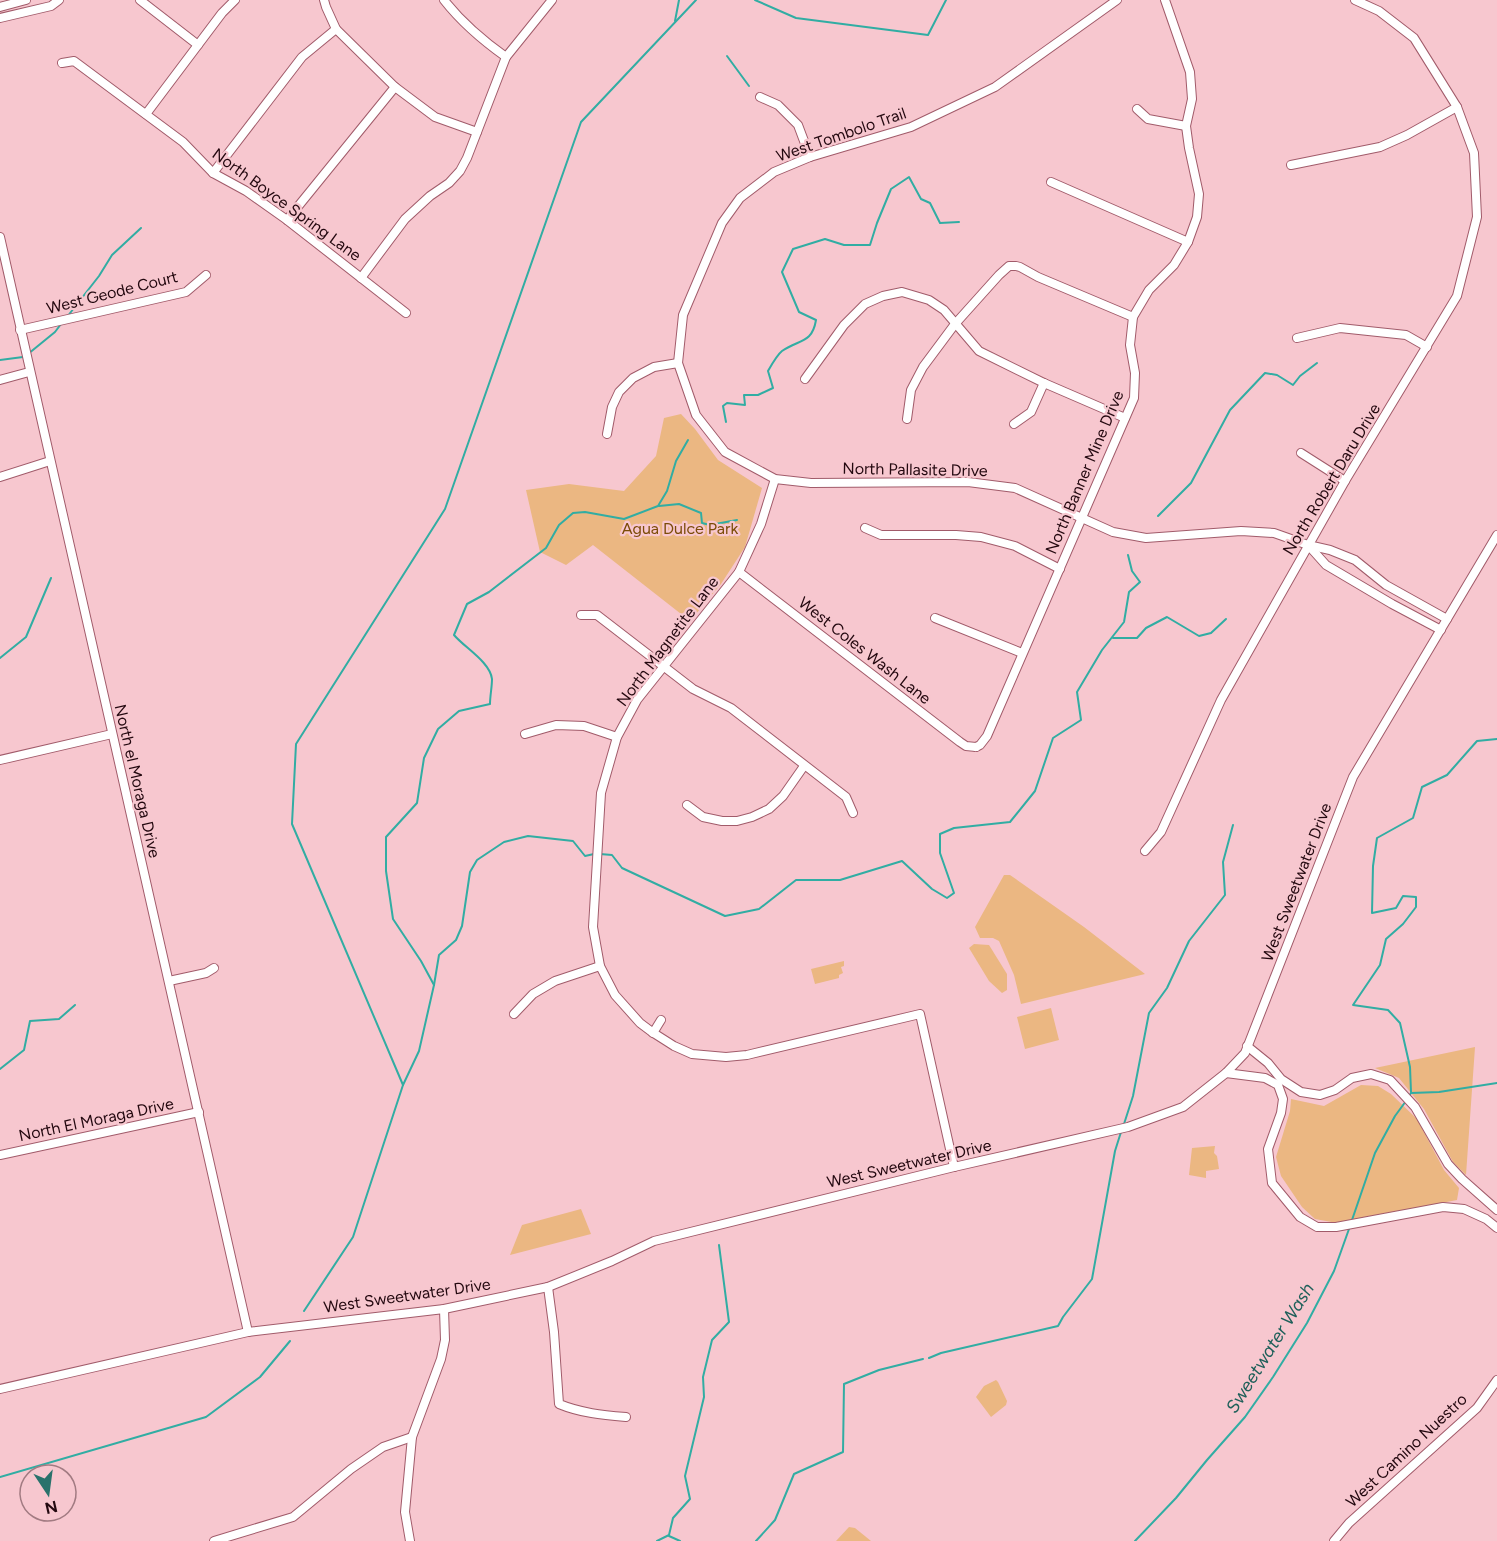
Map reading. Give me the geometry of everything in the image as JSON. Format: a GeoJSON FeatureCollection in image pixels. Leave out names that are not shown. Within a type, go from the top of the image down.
{"type":"FeatureCollection","features":[{"type":"Feature","properties":{"kind":"street"},"geometry":{"type":"LineString","coordinates":[[0,7],[27,0],[30,11]]}},
{"type":"Feature","properties":{"kind":"street"},"geometry":{"type":"LineString","coordinates":[[0,18],[51,6],[59,0]]}},
{"type":"Feature","properties":{"kind":"street"},"geometry":{"type":"LineString","coordinates":[[140,0],[198,45]]}},
{"type":"Feature","properties":{"kind":"street"},"geometry":{"type":"LineString","coordinates":[[146,114],[222,13],[235,0]]}},
{"type":"Feature","properties":{"kind":"street"},"geometry":{"type":"LineString","coordinates":[[324,0],[336,29],[395,87],[435,117],[477,132]]}},
{"type":"Feature","properties":{"kind":"street"},"geometry":{"type":"LineString","coordinates":[[444,0],[475,34],[506,57]]}},
{"type":"Feature","properties":{"kind":"street"},"geometry":{"type":"LineString","coordinates":[[361,278],[405,219],[430,196],[449,183],[459,171],[467,158],[506,57],[552,0]]}},
{"type":"Feature","properties":{"kind":"street","name":"West Tombolo Trail"},"geometry":{"type":"LineString","coordinates":[[774,479],[725,452],[696,415],[678,363],[683,315],[722,223],[740,198],[774,172],[810,157],[911,127],[995,87],[1117,0]]}},
{"type":"Feature","properties":{"kind":"street","name":"North Banner Mine Drive"},"geometry":{"type":"LineString","coordinates":[[977,750],[987,736],[1134,398],[1135,373],[1130,345],[1133,317],[1149,290],[1174,265],[1188,242],[1197,217],[1199,194],[1186,126],[1192,99],[1190,72],[1165,0]]}},
{"type":"Feature","properties":{"kind":"street"},"geometry":{"type":"LineString","coordinates":[[1291,165],[1380,147],[1457,107],[1414,38],[1379,12],[1355,0]]}},
{"type":"Feature","properties":{"kind":"street"},"geometry":{"type":"LineString","coordinates":[[213,173],[302,57],[336,29]]}},
{"type":"Feature","properties":{"kind":"street","name":"North Boyce Spring Lane"},"geometry":{"type":"LineString","coordinates":[[62,63],[74,61],[183,142],[213,173],[246,191],[287,220],[406,313]]}},
{"type":"Feature","properties":{"kind":"street"},"geometry":{"type":"LineString","coordinates":[[287,220],[395,87]]}},
{"type":"Feature","properties":{"kind":"street"},"geometry":{"type":"LineString","coordinates":[[760,97],[778,105],[798,124],[810,157]]}},
{"type":"Feature","properties":{"kind":"street","name":"North Robert Daru Drive"},"geometry":{"type":"LineString","coordinates":[[1145,851],[1161,832],[1221,700],[1308,545],[1457,296],[1477,217],[1474,153],[1457,107]]}},
{"type":"Feature","properties":{"kind":"street"},"geometry":{"type":"LineString","coordinates":[[1137,109],[1148,119],[1186,126]]}},
{"type":"Feature","properties":{"kind":"street"},"geometry":{"type":"LineString","coordinates":[[1051,182],[1188,242]]}},
{"type":"Feature","properties":{"kind":"street","name":"North el Moraga Drive"},"geometry":{"type":"LineString","coordinates":[[0,237],[248,1332]]}},
{"type":"Feature","properties":{"kind":"street"},"geometry":{"type":"LineString","coordinates":[[907,419],[911,390],[923,367],[955,324],[1009,266],[1016,266],[1133,317]]}},
{"type":"Feature","properties":{"kind":"street","name":"West Geode Court"},"geometry":{"type":"LineString","coordinates":[[20,330],[186,292],[206,275]]}},
{"type":"Feature","properties":{"kind":"street"},"geometry":{"type":"LineString","coordinates":[[805,380],[844,325],[865,304],[883,296],[902,292],[929,300],[944,309],[979,351],[1125,418]]}},
{"type":"Feature","properties":{"kind":"street"},"geometry":{"type":"LineString","coordinates":[[1297,338],[1340,328],[1406,335],[1427,347]]}},
{"type":"Feature","properties":{"kind":"street"},"geometry":{"type":"LineString","coordinates":[[607,434],[612,407],[619,392],[633,378],[654,367],[678,363]]}},
{"type":"Feature","properties":{"kind":"street"},"geometry":{"type":"LineString","coordinates":[[0,380],[29,372]]}},
{"type":"Feature","properties":{"kind":"street"},"geometry":{"type":"LineString","coordinates":[[1014,424],[1031,412],[1044,382]]}},
{"type":"Feature","properties":{"kind":"street"},"geometry":{"type":"LineString","coordinates":[[1301,453],[1346,481]]}},
{"type":"Feature","properties":{"kind":"street"},"geometry":{"type":"LineString","coordinates":[[0,477],[50,461]]}},
{"type":"Feature","properties":{"kind":"street","name":"North Pallasite Drive"},"geometry":{"type":"LineString","coordinates":[[774,479],[811,483],[968,482],[1015,488],[1113,532],[1146,538],[1241,531],[1274,533],[1355,560],[1386,585],[1447,619]]}},
{"type":"Feature","properties":{"kind":"street","name":"North Magnetite Lane"},"geometry":{"type":"LineString","coordinates":[[774,479],[761,524],[739,572],[637,700],[617,737],[601,793],[593,927],[600,966],[615,995],[640,1023],[674,1046],[692,1054],[726,1057],[747,1055],[920,1014],[954,1167]]}},
{"type":"Feature","properties":{"kind":"street"},"geometry":{"type":"LineString","coordinates":[[865,528],[881,534],[981,537],[1015,546],[1060,569]]}},
{"type":"Feature","properties":{"kind":"street","name":"West Sweetwater Drive"},"geometry":{"type":"LineString","coordinates":[[0,1389],[248,1332],[444,1309],[548,1287],[654,1241],[1128,1127],[1183,1107],[1226,1073],[1245,1053],[1353,777],[1497,536]]}},
{"type":"Feature","properties":{"kind":"street"},"geometry":{"type":"LineString","coordinates":[[1308,545],[1326,565],[1441,630]]}},
{"type":"Feature","properties":{"kind":"street","name":"West Coles Wash Lane"},"geometry":{"type":"LineString","coordinates":[[739,572],[960,742],[977,750]]}},
{"type":"Feature","properties":{"kind":"street"},"geometry":{"type":"LineString","coordinates":[[581,615],[597,615],[693,690],[731,708],[846,797],[853,813]]}},
{"type":"Feature","properties":{"kind":"street"},"geometry":{"type":"LineString","coordinates":[[936,618],[1022,653]]}},
{"type":"Feature","properties":{"kind":"street"},"geometry":{"type":"LineString","coordinates":[[525,734],[556,725],[584,726],[617,737]]}},
{"type":"Feature","properties":{"kind":"street"},"geometry":{"type":"LineString","coordinates":[[0,760],[112,734]]}},
{"type":"Feature","properties":{"kind":"street"},"geometry":{"type":"LineString","coordinates":[[687,805],[703,817],[722,821],[737,821],[752,817],[769,809],[783,796],[804,765]]}},
{"type":"Feature","properties":{"kind":"street"},"geometry":{"type":"LineString","coordinates":[[514,1014],[533,994],[555,981],[600,966]]}},
{"type":"Feature","properties":{"kind":"street"},"geometry":{"type":"LineString","coordinates":[[169,981],[206,973],[214,968]]}},
{"type":"Feature","properties":{"kind":"street"},"geometry":{"type":"LineString","coordinates":[[653,1033],[661,1020]]}},
{"type":"Feature","properties":{"kind":"street"},"geometry":{"type":"LineString","coordinates":[[1247,1046],[1268,1063],[1281,1079],[1300,1092],[1320,1095],[1335,1090],[1352,1077],[1371,1074],[1390,1080],[1415,1107],[1448,1164],[1497,1210]]}},
{"type":"Feature","properties":{"kind":"street"},"geometry":{"type":"LineString","coordinates":[[1226,1073],[1265,1078],[1278,1085],[1283,1099],[1281,1113],[1268,1149],[1272,1183],[1300,1217],[1317,1227],[1336,1227],[1443,1207],[1464,1209],[1486,1219],[1497,1228]]}},
{"type":"Feature","properties":{"kind":"street","name":"North El Moraga Drive"},"geometry":{"type":"LineString","coordinates":[[0,1155],[199,1112]]}},
{"type":"Feature","properties":{"kind":"street"},"geometry":{"type":"LineString","coordinates":[[548,1287],[559,1404],[594,1414],[626,1418]]}},
{"type":"Feature","properties":{"kind":"street"},"geometry":{"type":"LineString","coordinates":[[411,1541],[405,1512],[412,1437],[446,1340],[444,1309]]}},
{"type":"Feature","properties":{"kind":"street","name":"West Camino Nuestro"},"geometry":{"type":"LineString","coordinates":[[1334,1541],[1349,1524],[1477,1408],[1497,1380]]}},
{"type":"Feature","properties":{"kind":"street"},"geometry":{"type":"LineString","coordinates":[[214,1541],[293,1517],[351,1469],[383,1447],[412,1437]]}},
{"type":"Feature","properties":{"kind":"green space","name":"Agua Dulce Park"},"geometry":{"type":"Polygon","coordinates":[[[681,414],[718,460],[762,488],[745,547],[721,584],[690,621],[593,545],[566,565],[540,552],[526,490],[569,484],[624,491],[656,456],[664,418],[681,414]]]}},
{"type":"Feature","properties":{"kind":"green space"},"geometry":{"type":"Polygon","coordinates":[[[1004,875],[1010,875],[1084,927],[1145,974],[1021,1004],[1014,975],[999,941],[993,938],[980,938],[975,927],[1004,875]]]}},
{"type":"Feature","properties":{"kind":"green space"},"geometry":{"type":"Polygon","coordinates":[[[974,944],[989,945],[1007,974],[1007,990],[1002,993],[989,981],[969,948],[974,944]]]}},
{"type":"Feature","properties":{"kind":"green space"},"geometry":{"type":"Polygon","coordinates":[[[844,961],[844,966],[841,967],[843,973],[839,975],[839,978],[815,984],[811,969],[844,961]]]}},
{"type":"Feature","properties":{"kind":"green space"},"geometry":{"type":"Polygon","coordinates":[[[1051,1008],[1059,1040],[1025,1049],[1017,1017],[1051,1008]]]}},
{"type":"Feature","properties":{"kind":"green space"},"geometry":{"type":"Polygon","coordinates":[[[1475,1047],[1466,1175],[1453,1162],[1424,1109],[1399,1078],[1375,1068],[1475,1047]]]}},
{"type":"Feature","properties":{"kind":"green space"},"geometry":{"type":"Polygon","coordinates":[[[1361,1085],[1378,1086],[1391,1094],[1417,1119],[1444,1170],[1459,1188],[1457,1200],[1337,1223],[1315,1219],[1302,1207],[1281,1176],[1276,1157],[1290,1111],[1291,1099],[1324,1106],[1361,1085]]]}},
{"type":"Feature","properties":{"kind":"green space"},"geometry":{"type":"Polygon","coordinates":[[[1215,1146],[1214,1153],[1217,1156],[1219,1169],[1206,1171],[1206,1178],[1189,1175],[1192,1148],[1215,1146]]]}},
{"type":"Feature","properties":{"kind":"green space"},"geometry":{"type":"Polygon","coordinates":[[[581,1209],[591,1234],[510,1255],[522,1225],[581,1209]]]}},
{"type":"Feature","properties":{"kind":"green space"},"geometry":{"type":"Polygon","coordinates":[[[996,1380],[1007,1401],[1006,1405],[991,1417],[976,1397],[984,1386],[996,1380]]]}},
{"type":"Feature","properties":{"kind":"green space"},"geometry":{"type":"Polygon","coordinates":[[[849,1527],[855,1528],[871,1541],[836,1541],[849,1527]]]}},
{"type":"Feature","properties":{"kind":"waterway"},"geometry":{"type":"LineString","coordinates":[[675,21],[679,0]]}},
{"type":"Feature","properties":{"kind":"waterway"},"geometry":{"type":"LineString","coordinates":[[304,1311],[353,1237],[403,1085],[292,824],[296,744],[445,509],[581,122],[696,0]]}},
{"type":"Feature","properties":{"kind":"waterway"},"geometry":{"type":"LineString","coordinates":[[755,0],[796,18],[928,35],[946,0]]}},
{"type":"Feature","properties":{"kind":"waterway"},"geometry":{"type":"LineString","coordinates":[[727,56],[749,86]]}},
{"type":"Feature","properties":{"kind":"waterway"},"geometry":{"type":"LineString","coordinates":[[726,422],[723,406],[727,403],[745,405],[744,395],[758,395],[773,388],[768,371],[775,360],[782,351],[808,337],[814,328],[816,320],[799,312],[782,272],[793,249],[825,239],[844,245],[870,245],[891,189],[909,177],[921,199],[930,203],[940,223],[959,222]]}},
{"type":"Feature","properties":{"kind":"waterway"},"geometry":{"type":"LineString","coordinates":[[67,317],[99,276],[112,255],[141,228]]}},
{"type":"Feature","properties":{"kind":"waterway"},"geometry":{"type":"LineString","coordinates":[[28,354],[55,332],[61,324]]}},
{"type":"Feature","properties":{"kind":"waterway"},"geometry":{"type":"LineString","coordinates":[[0,360],[23,357]]}},
{"type":"Feature","properties":{"kind":"waterway"},"geometry":{"type":"LineString","coordinates":[[1158,516],[1191,483],[1230,410],[1265,373],[1277,375],[1293,385],[1300,376],[1317,363]]}},
{"type":"Feature","properties":{"kind":"waterway"},"geometry":{"type":"LineString","coordinates":[[403,1085],[419,1051],[434,985],[393,919],[386,871],[386,837],[417,803],[424,758],[438,729],[459,711],[490,704],[492,679],[487,667],[454,635],[467,604],[489,592],[546,548],[559,525],[573,513],[585,512],[624,519],[658,506],[667,491],[676,461],[688,440]]}},
{"type":"Feature","properties":{"kind":"waterway"},"geometry":{"type":"LineString","coordinates":[[659,506],[679,504],[701,513],[702,523],[710,525],[737,520]]}},
{"type":"Feature","properties":{"kind":"waterway"},"geometry":{"type":"LineString","coordinates":[[600,854],[612,855],[622,868],[725,916],[759,909],[796,880],[840,880],[902,861],[932,889],[947,898],[954,893],[940,853],[940,834],[954,828],[1010,822],[1035,791],[1053,738],[1081,720],[1077,692],[1102,650],[1124,622],[1129,592],[1140,582],[1132,571],[1128,555]]}},
{"type":"Feature","properties":{"kind":"waterway"},"geometry":{"type":"LineString","coordinates":[[0,658],[26,637],[51,578]]}},
{"type":"Feature","properties":{"kind":"waterway"},"geometry":{"type":"LineString","coordinates":[[1113,638],[1137,638],[1146,628],[1167,617],[1199,636],[1211,633],[1226,619]]}},
{"type":"Feature","properties":{"kind":"waterway"},"geometry":{"type":"LineString","coordinates":[[1411,1092],[1410,1067],[1400,1023],[1388,1010],[1353,1005],[1380,965],[1386,939],[1403,924],[1416,907],[1416,897],[1403,896],[1396,908],[1372,913],[1373,866],[1377,838],[1413,818],[1422,787],[1447,775],[1477,741],[1497,739]]}},
{"type":"Feature","properties":{"kind":"waterway"},"geometry":{"type":"LineString","coordinates":[[1124,1124],[1133,1096],[1149,1013],[1167,988],[1189,941],[1225,895],[1223,862],[1233,825]]}},
{"type":"Feature","properties":{"kind":"waterway"},"geometry":{"type":"LineString","coordinates":[[434,985],[439,955],[456,940],[462,926],[470,872],[477,860],[504,842],[528,836],[573,841],[585,856],[594,854]]}},
{"type":"Feature","properties":{"kind":"waterway"},"geometry":{"type":"LineString","coordinates":[[0,1069],[24,1050],[30,1021],[59,1019],[75,1005]]}},
{"type":"Feature","properties":{"kind":"waterway","name":"Sweetwater Wash"},"geometry":{"type":"LineString","coordinates":[[1409,1096],[1411,1093],[1439,1092],[1497,1083]]}},
{"type":"Feature","properties":{"kind":"waterway","name":"Sweetwater Wash"},"geometry":{"type":"LineString","coordinates":[[1352,1220],[1375,1153],[1406,1101]]}},
{"type":"Feature","properties":{"kind":"waterway"},"geometry":{"type":"LineString","coordinates":[[929,1358],[941,1353],[1058,1326],[1092,1279],[1115,1151],[1121,1132]]}},
{"type":"Feature","properties":{"kind":"waterway","name":"Sweetwater Wash"},"geometry":{"type":"LineString","coordinates":[[1135,1541],[1176,1498],[1245,1417],[1273,1377],[1307,1323],[1334,1271],[1349,1229]]}},
{"type":"Feature","properties":{"kind":"waterway"},"geometry":{"type":"LineString","coordinates":[[657,1541],[669,1535],[673,1518],[690,1499],[685,1476],[704,1397],[703,1377],[712,1340],[729,1322],[719,1245]]}},
{"type":"Feature","properties":{"kind":"waterway"},"geometry":{"type":"LineString","coordinates":[[0,1477],[206,1417],[260,1377],[290,1341]]}},
{"type":"Feature","properties":{"kind":"waterway"},"geometry":{"type":"LineString","coordinates":[[756,1541],[775,1520],[794,1474],[843,1452],[844,1384],[879,1370],[923,1359]]}},
{"type":"Feature","properties":{"kind":"waterway"},"geometry":{"type":"LineString","coordinates":[[669,1536],[680,1541]]}}]}
